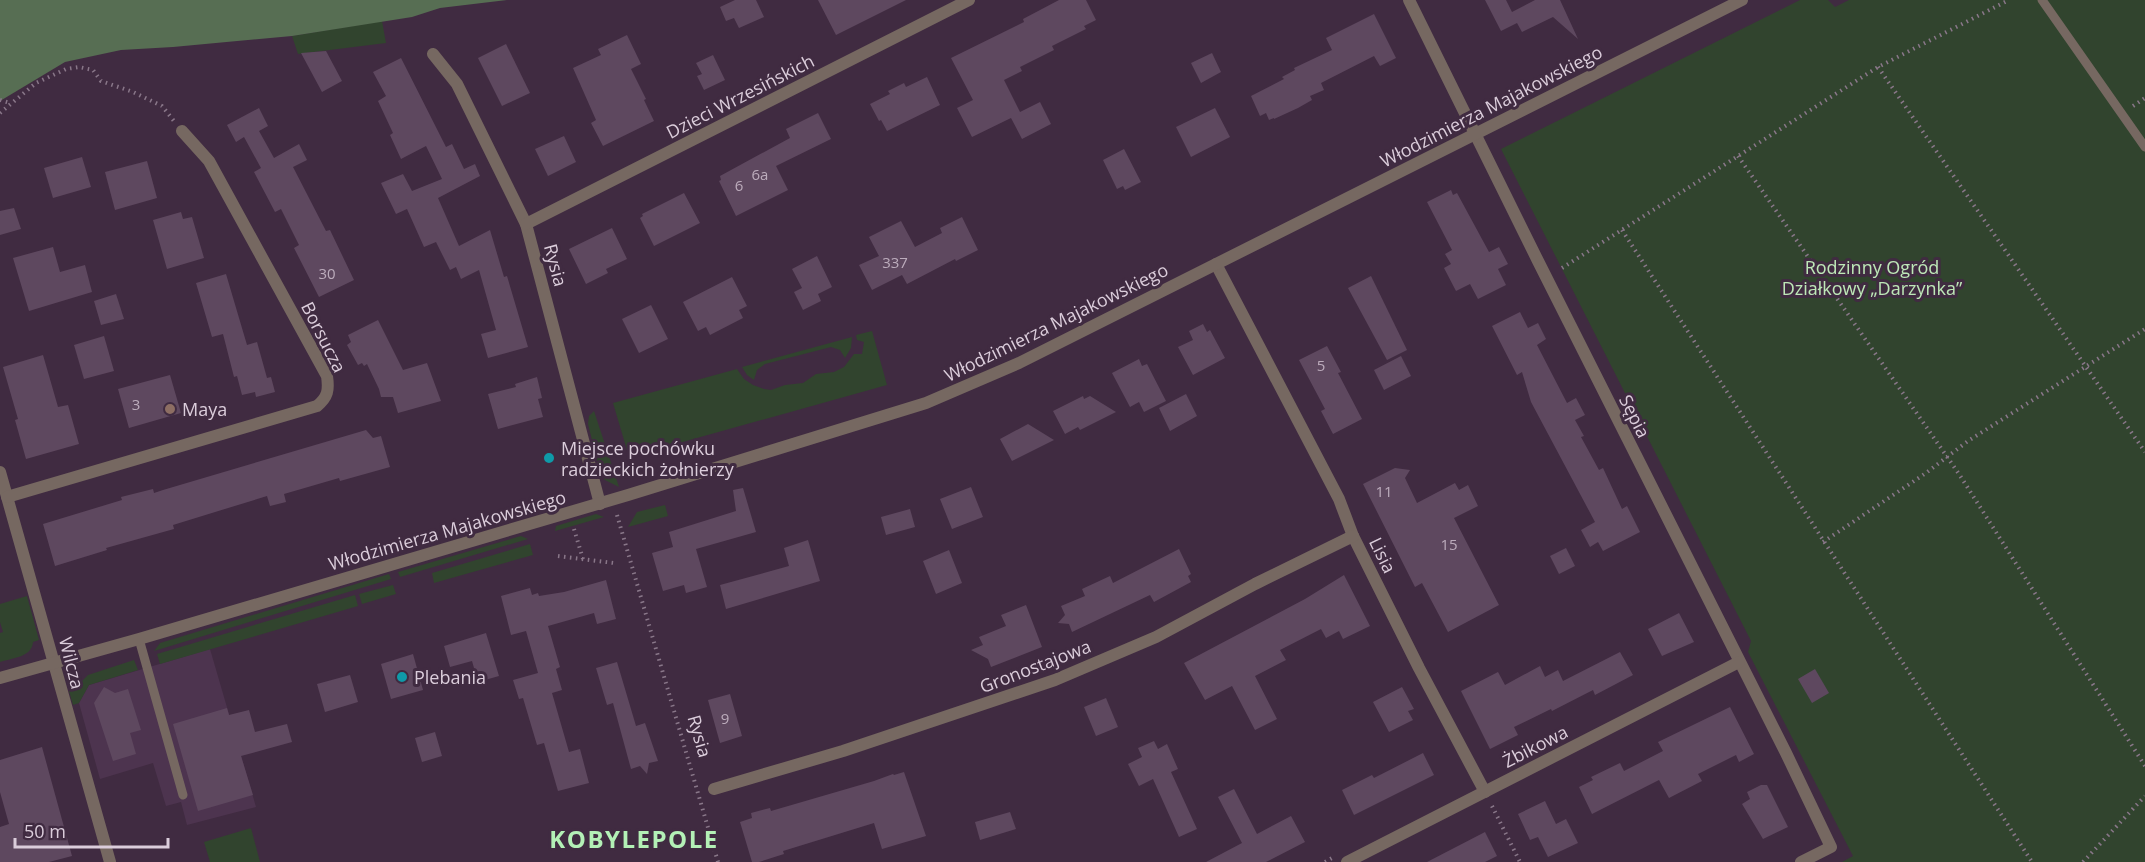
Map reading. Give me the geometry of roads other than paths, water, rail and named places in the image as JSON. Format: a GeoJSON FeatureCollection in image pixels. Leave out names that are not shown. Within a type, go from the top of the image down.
{"type":"FeatureCollection","features":[{"type":"Feature","properties":{"kind":"street","name":"Dzieci Wrzesińskich"},"geometry":{"type":"LineString","coordinates":[[526,224],[969,0]]}},
{"type":"Feature","properties":{"kind":"street","name":"Sępia"},"geometry":{"type":"LineString","coordinates":[[1409,0],[1831,847],[1802,862]]}},
{"type":"Feature","properties":{"kind":"street","name":"Włodzimierza Majakowskiego"},"geometry":{"type":"LineString","coordinates":[[0,678],[600,504],[926,403],[1019,363],[1742,0]]}},
{"type":"Feature","properties":{"kind":"street","name":"Rysia"},"geometry":{"type":"LineString","coordinates":[[433,54],[457,84],[526,224],[600,504]]}},
{"type":"Feature","properties":{"kind":"street","name":"Borsucza"},"geometry":{"type":"LineString","coordinates":[[7,497],[317,406],[325,399],[329,389],[327,376],[209,161],[182,131]]}},
{"type":"Feature","properties":{"kind":"street","name":"Lisia"},"geometry":{"type":"LineString","coordinates":[[1216,264],[1339,499],[1353,536],[1419,669],[1485,792]]}},
{"type":"Feature","properties":{"kind":"street","name":"Wilcza"},"geometry":{"type":"LineString","coordinates":[[0,472],[110,862]]}},
{"type":"Feature","properties":{"kind":"street","name":"Gronostajowa"},"geometry":{"type":"LineString","coordinates":[[714,789],[843,752],[1054,680],[1156,637],[1255,584],[1353,536]]}},
{"type":"Feature","properties":{"kind":"street","name":"Żbikowa"},"geometry":{"type":"LineString","coordinates":[[1341,859],[1485,792],[1739,662]]}},
{"type":"Feature","properties":{"kind":"lane"},"geometry":{"type":"LineString","coordinates":[[2042,0],[2145,147]]}},
{"type":"Feature","properties":{"kind":"lane"},"geometry":{"type":"LineString","coordinates":[[139,639],[183,795]]}},
{"type":"Feature","properties":{"kind":"place","name":"Maya"},"geometry":{"type":"Point","coordinates":[170,409]}},
{"type":"Feature","properties":{"kind":"place","name":"Miejsce pochówku radzieckich żołnierzy"},"geometry":{"type":"Point","coordinates":[549,458]}},
{"type":"Feature","properties":{"kind":"place","name":"Plebania"},"geometry":{"type":"Point","coordinates":[402,677]}},
{"type":"Feature","properties":{"kind":"district","name":"KOBYLEPOLE"},"geometry":{"type":"Point","coordinates":[634,838]}},
{"type":"Feature","properties":{"kind":"park label","name":"Rodzinny Ogród Działkowy „Darzynka”"},"geometry":{"type":"Point","coordinates":[1872,277]}}]}
